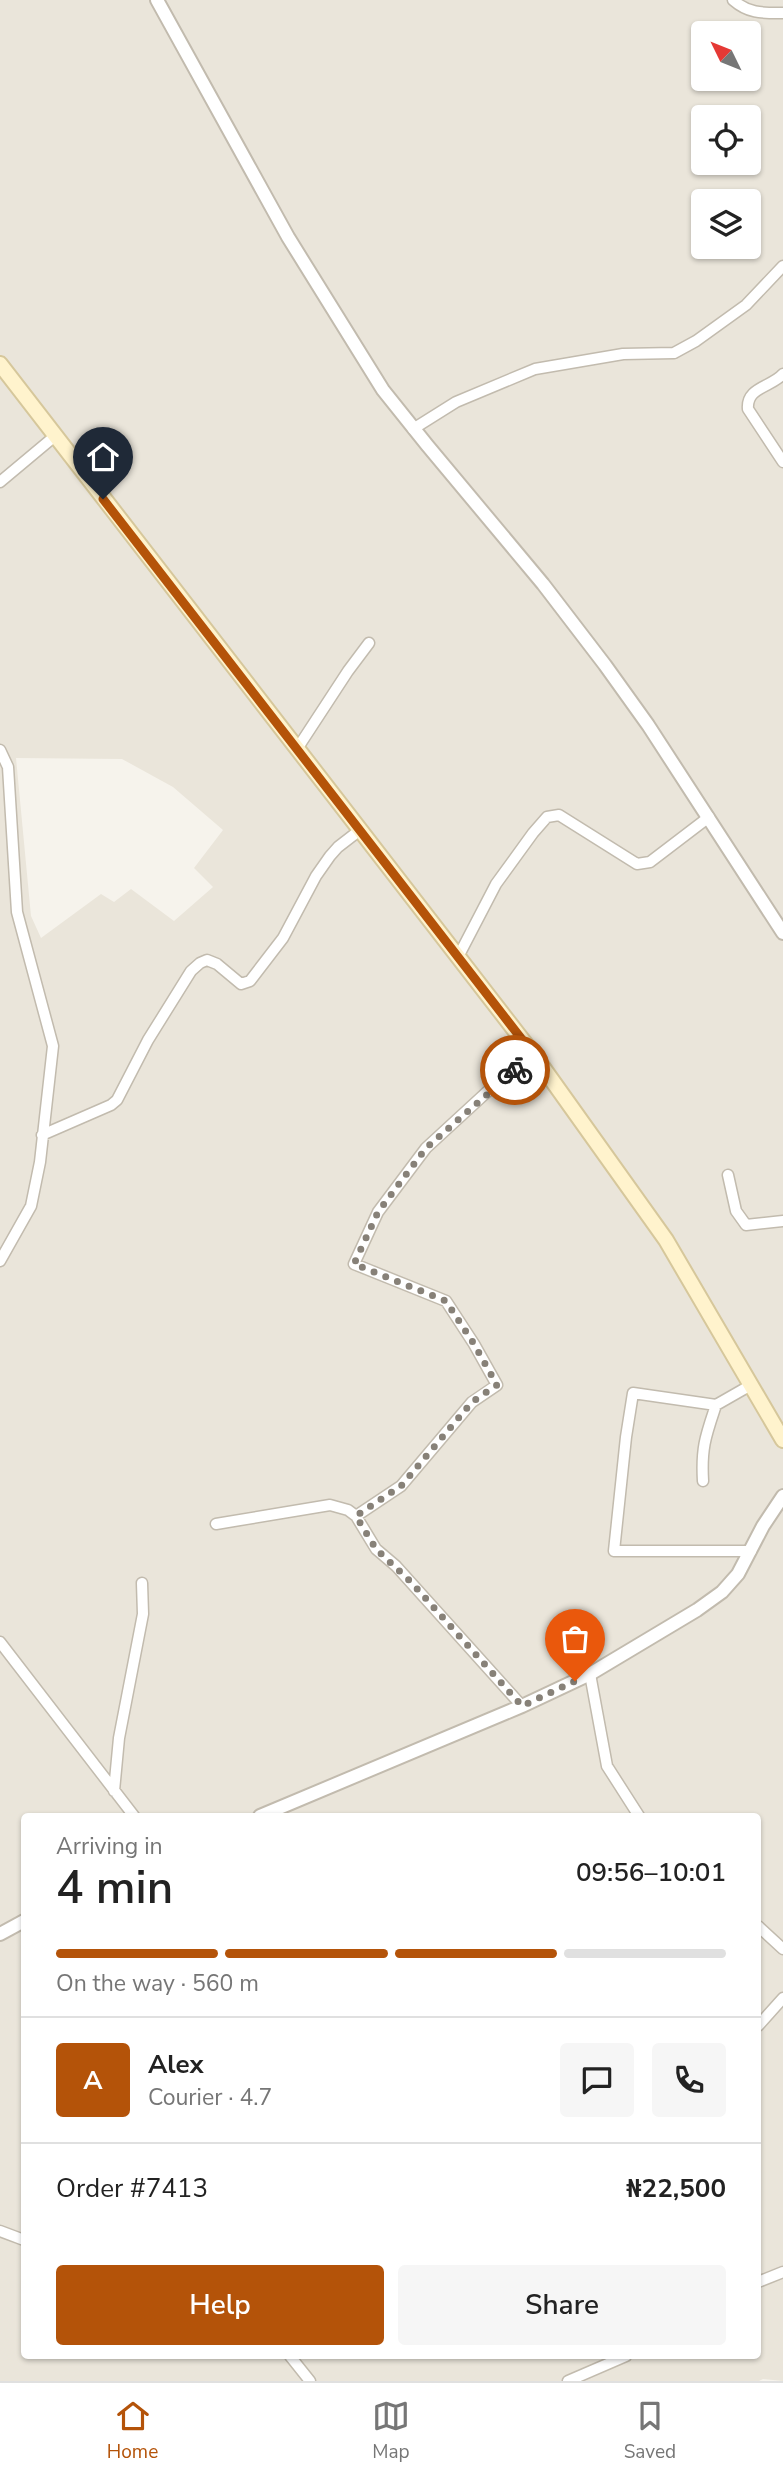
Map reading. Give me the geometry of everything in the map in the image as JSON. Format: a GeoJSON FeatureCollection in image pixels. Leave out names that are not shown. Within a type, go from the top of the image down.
{"type":"FeatureCollection","features":[{"type":"Feature","properties":{"kind":"main road"},"geometry":{"type":"LineString","coordinates":[[0,364],[534,1055],[666,1240],[783,1440]]}},
{"type":"Feature","properties":{"kind":"street"},"geometry":{"type":"LineString","coordinates":[[157,0],[296,249],[383,390],[543,584],[605,664],[709,817],[783,933]]}},
{"type":"Feature","properties":{"kind":"street"},"geometry":{"type":"LineString","coordinates":[[733,0],[742,8],[756,13],[783,13]]}},
{"type":"Feature","properties":{"kind":"street"},"geometry":{"type":"LineString","coordinates":[[413,429],[456,401],[535,369],[623,354],[674,354],[746,305],[783,266]]}},
{"type":"Feature","properties":{"kind":"street"},"geometry":{"type":"LineString","coordinates":[[783,374],[750,396],[748,409],[783,462]]}},
{"type":"Feature","properties":{"kind":"street"},"geometry":{"type":"LineString","coordinates":[[0,482],[55,436]]}},
{"type":"Feature","properties":{"kind":"street"},"geometry":{"type":"LineString","coordinates":[[297,749],[369,643]]}},
{"type":"Feature","properties":{"kind":"street"},"geometry":{"type":"LineString","coordinates":[[0,750],[8,766],[17,912],[53,1046],[40,1162],[30,1206],[0,1261]]}},
{"type":"Feature","properties":{"kind":"street"},"geometry":{"type":"LineString","coordinates":[[458,957],[496,884],[547,817],[559,815],[637,864],[650,862],[709,817]]}},
{"type":"Feature","properties":{"kind":"street"},"geometry":{"type":"LineString","coordinates":[[42,1135],[117,1100],[148,1040],[191,971],[200,963],[207,960],[216,964],[241,984],[250,981],[283,938],[330,856],[338,846],[360,830]]}},
{"type":"Feature","properties":{"kind":"street"},"geometry":{"type":"LineString","coordinates":[[356,1516],[401,1486],[472,1402],[497,1385],[446,1301],[354,1264],[378,1212],[426,1148],[488,1091],[534,1055]]}},
{"type":"Feature","properties":{"kind":"street"},"geometry":{"type":"LineString","coordinates":[[728,1175],[736,1211],[746,1225],[783,1221]]}},
{"type":"Feature","properties":{"kind":"street"},"geometry":{"type":"LineString","coordinates":[[751,1385],[716,1405],[633,1393],[614,1551],[751,1551]]}},
{"type":"Feature","properties":{"kind":"street"},"geometry":{"type":"LineString","coordinates":[[703,1480],[701,1455],[705,1434],[716,1405]]}},
{"type":"Feature","properties":{"kind":"street"},"geometry":{"type":"LineString","coordinates":[[267,1813],[522,1706],[590,1674],[697,1610],[722,1592],[738,1574],[763,1526],[783,1496]]}},
{"type":"Feature","properties":{"kind":"street"},"geometry":{"type":"LineString","coordinates":[[216,1524],[330,1505],[348,1510],[356,1516],[376,1549],[421,1593],[522,1706]]}},
{"type":"Feature","properties":{"kind":"street"},"geometry":{"type":"LineString","coordinates":[[114,1791],[119,1738],[143,1614],[142,1583]]}},
{"type":"Feature","properties":{"kind":"street"},"geometry":{"type":"LineString","coordinates":[[0,1642],[132,1813]]}},
{"type":"Feature","properties":{"kind":"street"},"geometry":{"type":"LineString","coordinates":[[590,1674],[607,1766],[637,1813]]}},
{"type":"Feature","properties":{"kind":"street"},"geometry":{"type":"LineString","coordinates":[[0,1934],[21,1923]]}},
{"type":"Feature","properties":{"kind":"street"},"geometry":{"type":"LineString","coordinates":[[761,1929],[783,1949]]}},
{"type":"Feature","properties":{"kind":"street"},"geometry":{"type":"LineString","coordinates":[[761,2022],[783,1998]]}},
{"type":"Feature","properties":{"kind":"street"},"geometry":{"type":"LineString","coordinates":[[0,2231],[21,2239]]}},
{"type":"Feature","properties":{"kind":"street"},"geometry":{"type":"LineString","coordinates":[[761,2281],[783,2272]]}},
{"type":"Feature","properties":{"kind":"street"},"geometry":{"type":"LineString","coordinates":[[292,2359],[310,2381]]}},
{"type":"Feature","properties":{"kind":"street"},"geometry":{"type":"LineString","coordinates":[[568,2381],[619,2359]]}},
{"type":"Feature","properties":{"kind":"shaded area"},"geometry":{"type":"Polygon","coordinates":[[[0,0],[783,0],[783,2381],[0,2381],[0,0]],[[16,758],[31,916],[41,938],[101,894],[114,902],[131,889],[174,921],[213,887],[194,868],[223,830],[173,787],[122,759],[16,758]]]}},
{"type":"Feature","properties":{"kind":"way so far"},"geometry":{"type":"LineString","coordinates":[[515,1070],[426,1148],[378,1212],[354,1264],[446,1301],[497,1385],[472,1402],[401,1486],[356,1516],[376,1549],[411,1582],[522,1706],[575,1681]]}},
{"type":"Feature","properties":{"kind":"route"},"geometry":{"type":"LineString","coordinates":[[103,499],[534,1055],[515,1070]]}}]}
